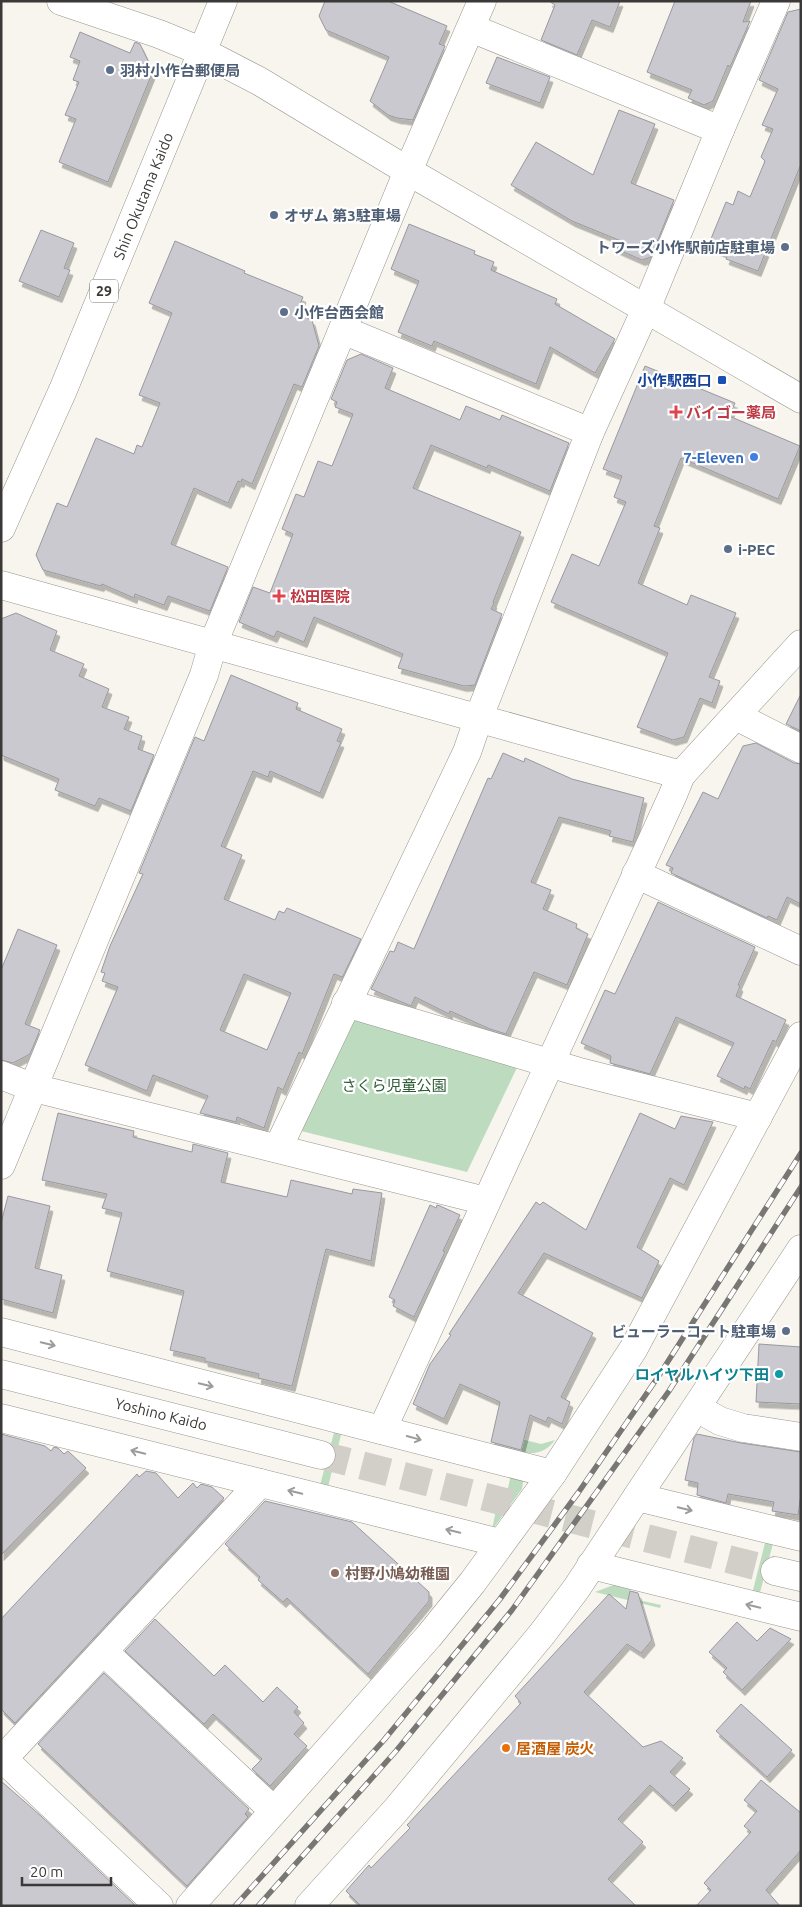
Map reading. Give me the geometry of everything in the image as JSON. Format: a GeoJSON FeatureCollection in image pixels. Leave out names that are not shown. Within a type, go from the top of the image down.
{"type":"FeatureCollection","features":[{"type":"Feature","properties":{"kind":"street"},"geometry":{"type":"LineString","coordinates":[[62,1],[159,34],[203,52],[259,81],[408,171],[801,399]]}},
{"type":"Feature","properties":{"kind":"street","name":"Shin Okutama Kaido"},"geometry":{"type":"LineString","coordinates":[[1,528],[63,390],[223,1]]}},
{"type":"Feature","properties":{"kind":"street"},"geometry":{"type":"LineString","coordinates":[[1,1165],[204,675],[213,644],[408,171],[482,1]]}},
{"type":"Feature","properties":{"kind":"street"},"geometry":{"type":"LineString","coordinates":[[278,1148],[467,752],[590,432],[646,310],[720,130],[776,1]]}},
{"type":"Feature","properties":{"kind":"street"},"geometry":{"type":"LineString","coordinates":[[471,28],[720,130]]}},
{"type":"Feature","properties":{"kind":"street"},"geometry":{"type":"LineString","coordinates":[[343,330],[590,432]]}},
{"type":"Feature","properties":{"kind":"street"},"geometry":{"type":"LineString","coordinates":[[1,584],[681,775]]}},
{"type":"Feature","properties":{"kind":"street"},"geometry":{"type":"LineString","coordinates":[[382,1430],[681,775],[801,644]]}},
{"type":"Feature","properties":{"kind":"street"},"geometry":{"type":"LineString","coordinates":[[736,716],[801,749]]}},
{"type":"Feature","properties":{"kind":"street"},"geometry":{"type":"LineString","coordinates":[[636,874],[801,952]]}},
{"type":"Feature","properties":{"kind":"street"},"geometry":{"type":"LineString","coordinates":[[346,1004],[576,1071],[758,1117]]}},
{"type":"Feature","properties":{"kind":"street"},"geometry":{"type":"LineString","coordinates":[[190,1906],[429,1636],[472,1583],[552,1474],[634,1348],[801,1036]]}},
{"type":"Feature","properties":{"kind":"street"},"geometry":{"type":"LineString","coordinates":[[1,1076],[34,1088],[486,1201]]}},
{"type":"Feature","properties":{"kind":"street"},"geometry":{"type":"LineString","coordinates":[[308,1906],[396,1810],[542,1634],[592,1566],[801,1249]]}},
{"type":"Feature","properties":{"kind":"street"},"geometry":{"type":"LineString","coordinates":[[1,1332],[552,1474]]}},
{"type":"Feature","properties":{"kind":"street","name":"Yoshino Kaido"},"geometry":{"type":"LineString","coordinates":[[1,1374],[321,1455]]}},
{"type":"Feature","properties":{"kind":"street"},"geometry":{"type":"LineString","coordinates":[[697,1408],[720,1421],[743,1428],[801,1437]]}},
{"type":"Feature","properties":{"kind":"street"},"geometry":{"type":"LineString","coordinates":[[1,1418],[500,1543]]}},
{"type":"Feature","properties":{"kind":"street"},"geometry":{"type":"LineString","coordinates":[[159,1906],[2,1759],[260,1483]]}},
{"type":"Feature","properties":{"kind":"street"},"geometry":{"type":"LineString","coordinates":[[637,1497],[801,1537]]}},
{"type":"Feature","properties":{"kind":"street"},"geometry":{"type":"LineString","coordinates":[[592,1566],[801,1618]]}},
{"type":"Feature","properties":{"kind":"street"},"geometry":{"type":"LineString","coordinates":[[104,1652],[274,1811]]}},
{"type":"Feature","properties":{"kind":"green space","name":"さくら児童公園"},"geometry":{"type":"Polygon","coordinates":[[[354,1003],[524,1053],[467,1172],[289,1128],[354,1003]]]}},
{"type":"Feature","properties":{"kind":"green space"},"geometry":{"type":"Polygon","coordinates":[[[336,1425],[343,1427],[327,1491],[319,1489],[336,1425]]]}},
{"type":"Feature","properties":{"kind":"green space"},"geometry":{"type":"Polygon","coordinates":[[[493,1432],[541,1444],[555,1440],[540,1452],[526,1453],[521,1452],[524,1441],[493,1432]]]}},
{"type":"Feature","properties":{"kind":"green space"},"geometry":{"type":"Polygon","coordinates":[[[512,1470],[522,1476],[522,1489],[492,1530],[497,1505],[504,1506],[512,1470]]]}},
{"type":"Feature","properties":{"kind":"green space"},"geometry":{"type":"Polygon","coordinates":[[[767,1535],[775,1536],[758,1600],[751,1598],[767,1535]]]}},
{"type":"Feature","properties":{"kind":"green space"},"geometry":{"type":"Polygon","coordinates":[[[619,1583],[631,1586],[629,1598],[661,1605],[660,1608],[595,1592],[619,1583]]]}},
{"type":"Feature","properties":{"kind":"building"},"geometry":{"type":"Polygon","coordinates":[[[325,1],[388,1],[447,26],[439,44],[445,46],[413,120],[388,115],[370,101],[389,57],[326,30],[319,16],[325,1]]]}},
{"type":"Feature","properties":{"kind":"building"},"geometry":{"type":"Polygon","coordinates":[[[549,1],[620,1],[610,27],[592,20],[577,55],[541,40],[555,5],[549,1]]]}},
{"type":"Feature","properties":{"kind":"building"},"geometry":{"type":"Polygon","coordinates":[[[675,1],[751,1],[743,22],[750,21],[730,67],[728,65],[713,101],[704,105],[688,98],[692,90],[647,72],[675,1]]]}},
{"type":"Feature","properties":{"kind":"building"},"geometry":{"type":"Polygon","coordinates":[[[801,9],[801,164],[758,271],[726,259],[728,254],[708,246],[726,202],[733,205],[738,191],[750,197],[765,161],[761,157],[773,129],[762,125],[778,89],[759,80],[788,12],[801,9]]]}},
{"type":"Feature","properties":{"kind":"building"},"geometry":{"type":"Polygon","coordinates":[[[80,32],[130,53],[135,42],[140,44],[153,71],[108,182],[59,162],[76,119],[65,115],[79,82],[73,80],[80,61],[70,57],[80,32]]]}},
{"type":"Feature","properties":{"kind":"building"},"geometry":{"type":"Polygon","coordinates":[[[497,57],[550,77],[540,103],[486,83],[497,57]]]}},
{"type":"Feature","properties":{"kind":"building"},"geometry":{"type":"Polygon","coordinates":[[[619,110],[655,124],[631,183],[674,200],[651,257],[642,260],[617,249],[621,241],[572,221],[511,185],[536,142],[593,175],[619,110]]]}},
{"type":"Feature","properties":{"kind":"building"},"geometry":{"type":"Polygon","coordinates":[[[409,224],[475,251],[474,254],[494,262],[491,270],[557,299],[555,304],[615,339],[595,373],[550,347],[536,384],[434,341],[432,346],[398,332],[419,281],[391,269],[409,224]]]}},
{"type":"Feature","properties":{"kind":"building"},"geometry":{"type":"Polygon","coordinates":[[[41,230],[74,243],[64,268],[70,270],[59,297],[19,281],[41,230]]]}},
{"type":"Feature","properties":{"kind":"building"},"geometry":{"type":"Polygon","coordinates":[[[175,241],[245,271],[244,273],[303,297],[296,314],[312,320],[319,346],[302,387],[294,384],[252,484],[242,479],[241,482],[238,481],[228,503],[194,488],[171,544],[228,567],[210,611],[168,596],[164,605],[135,594],[134,598],[102,584],[101,586],[43,570],[36,555],[57,503],[67,507],[96,438],[134,454],[137,445],[142,447],[160,403],[139,395],[172,313],[149,303],[175,241]]]}},
{"type":"Feature","properties":{"kind":"building"},"geometry":{"type":"Polygon","coordinates":[[[361,354],[393,368],[385,388],[460,420],[466,406],[500,420],[502,415],[569,443],[550,491],[488,465],[487,468],[431,445],[413,488],[521,532],[493,602],[491,609],[502,614],[475,685],[464,686],[398,668],[403,654],[314,617],[304,642],[277,631],[274,637],[239,622],[253,587],[270,593],[293,534],[282,529],[296,494],[304,497],[318,461],[332,466],[353,414],[335,407],[337,402],[331,399],[347,360],[361,354]]]}},
{"type":"Feature","properties":{"kind":"building"},"geometry":{"type":"Polygon","coordinates":[[[645,366],[735,403],[729,416],[800,446],[778,499],[681,458],[654,526],[660,528],[638,583],[687,605],[691,595],[736,613],[709,677],[720,681],[712,703],[700,698],[684,737],[673,740],[637,727],[668,653],[551,602],[572,554],[599,566],[626,502],[614,497],[622,476],[603,469],[645,366]]]}},
{"type":"Feature","properties":{"kind":"building"},"geometry":{"type":"Polygon","coordinates":[[[16,613],[57,631],[50,650],[84,664],[79,676],[109,689],[102,707],[129,717],[124,729],[142,736],[138,749],[154,755],[131,811],[99,798],[95,806],[55,790],[59,779],[1,755],[1,619],[16,613]]]}},
{"type":"Feature","properties":{"kind":"building"},"geometry":{"type":"Polygon","coordinates":[[[231,675],[298,703],[296,709],[342,729],[337,741],[341,742],[320,793],[270,771],[268,777],[253,771],[221,846],[242,855],[224,899],[275,920],[279,911],[284,913],[287,908],[361,939],[343,976],[334,974],[302,1054],[299,1052],[283,1090],[278,1087],[264,1128],[237,1117],[236,1122],[200,1113],[208,1096],[153,1075],[147,1091],[85,1065],[118,987],[102,981],[105,973],[101,972],[110,946],[143,874],[139,873],[195,737],[204,741],[231,675]],[[244,974],[220,1030],[267,1050],[291,993],[244,974]]]}},
{"type":"Feature","properties":{"kind":"building"},"geometry":{"type":"Polygon","coordinates":[[[801,694],[801,731],[786,724],[801,694]]]}},
{"type":"Feature","properties":{"kind":"building"},"geometry":{"type":"Polygon","coordinates":[[[756,743],[794,763],[801,764],[801,904],[787,897],[777,920],[768,916],[767,918],[671,873],[673,868],[666,865],[703,792],[718,799],[743,746],[756,743]]]}},
{"type":"Feature","properties":{"kind":"building"},"geometry":{"type":"Polygon","coordinates":[[[503,753],[524,762],[525,758],[572,779],[644,798],[633,842],[609,836],[611,831],[559,817],[531,882],[551,890],[543,909],[577,924],[576,928],[588,934],[567,985],[534,972],[506,1034],[450,1011],[449,1014],[415,997],[411,1006],[371,989],[390,951],[394,952],[398,942],[414,949],[488,778],[491,779],[503,753]]]}},
{"type":"Feature","properties":{"kind":"building"},"geometry":{"type":"Polygon","coordinates":[[[658,902],[755,947],[738,985],[740,986],[736,996],[786,1020],[776,1042],[773,1040],[750,1089],[745,1086],[744,1089],[717,1076],[734,1043],[676,1017],[650,1074],[610,1063],[611,1056],[581,1043],[605,990],[615,994],[658,902]]]}},
{"type":"Feature","properties":{"kind":"building"},"geometry":{"type":"Polygon","coordinates":[[[18,929],[57,945],[25,1024],[40,1030],[30,1054],[13,1063],[1,1060],[1,970],[18,929]]]}},
{"type":"Feature","properties":{"kind":"building"},"geometry":{"type":"Polygon","coordinates":[[[58,1113],[134,1131],[133,1137],[192,1152],[193,1144],[228,1153],[221,1182],[287,1197],[291,1180],[352,1194],[353,1189],[382,1193],[371,1261],[326,1249],[292,1386],[258,1378],[259,1374],[205,1361],[205,1358],[170,1350],[184,1291],[107,1271],[122,1213],[102,1208],[107,1194],[42,1180],[58,1113]]]}},
{"type":"Feature","properties":{"kind":"building"},"geometry":{"type":"Polygon","coordinates":[[[640,1113],[675,1129],[681,1116],[713,1122],[684,1185],[670,1178],[637,1247],[659,1261],[642,1298],[544,1253],[518,1293],[593,1333],[561,1397],[570,1402],[562,1424],[548,1417],[546,1422],[530,1415],[521,1450],[491,1442],[500,1402],[460,1384],[444,1419],[413,1404],[430,1364],[451,1335],[449,1334],[536,1202],[540,1205],[543,1202],[586,1230],[640,1113]]]}},
{"type":"Feature","properties":{"kind":"building"},"geometry":{"type":"Polygon","coordinates":[[[8,1196],[50,1206],[35,1268],[62,1275],[53,1313],[1,1299],[1,1223],[8,1196]]]}},
{"type":"Feature","properties":{"kind":"building"},"geometry":{"type":"Polygon","coordinates":[[[430,1205],[436,1208],[437,1205],[440,1206],[460,1215],[443,1251],[445,1252],[414,1317],[393,1306],[395,1300],[389,1297],[430,1205]]]}},
{"type":"Feature","properties":{"kind":"building","name":"ロイヤルハイツ下田"},"geometry":{"type":"Polygon","coordinates":[[[759,1344],[801,1347],[801,1404],[756,1402],[759,1344]]]}},
{"type":"Feature","properties":{"kind":"building"},"geometry":{"type":"Polygon","coordinates":[[[1,1434],[45,1446],[51,1451],[54,1447],[64,1454],[68,1451],[86,1468],[1,1555],[1,1434]]]}},
{"type":"Feature","properties":{"kind":"building"},"geometry":{"type":"Polygon","coordinates":[[[697,1434],[801,1452],[801,1494],[798,1515],[772,1511],[774,1502],[728,1494],[726,1503],[697,1495],[698,1483],[685,1480],[694,1438],[697,1434]]]}},
{"type":"Feature","properties":{"kind":"building"},"geometry":{"type":"Polygon","coordinates":[[[146,1471],[156,1473],[178,1498],[193,1483],[197,1488],[201,1484],[212,1487],[224,1498],[15,1723],[1,1709],[1,1619],[137,1474],[139,1477],[146,1471]]]}},
{"type":"Feature","properties":{"kind":"building"},"geometry":{"type":"Polygon","coordinates":[[[265,1501],[352,1522],[429,1592],[429,1601],[368,1674],[287,1598],[283,1602],[258,1580],[260,1577],[225,1544],[265,1501]]]}},
{"type":"Feature","properties":{"kind":"building"},"geometry":{"type":"Polygon","coordinates":[[[630,1591],[638,1593],[652,1640],[641,1653],[627,1644],[584,1692],[643,1747],[661,1741],[683,1758],[670,1772],[690,1789],[673,1806],[650,1785],[618,1819],[643,1842],[608,1879],[636,1906],[361,1906],[346,1891],[369,1865],[371,1868],[410,1828],[407,1825],[521,1703],[515,1696],[609,1594],[626,1609],[630,1591]]]}},
{"type":"Feature","properties":{"kind":"building"},"geometry":{"type":"Polygon","coordinates":[[[155,1619],[214,1676],[225,1665],[263,1702],[277,1687],[298,1707],[294,1712],[304,1723],[294,1734],[307,1746],[270,1786],[252,1769],[262,1759],[213,1714],[204,1724],[125,1651],[155,1619]]]}},
{"type":"Feature","properties":{"kind":"building"},"geometry":{"type":"Polygon","coordinates":[[[737,1622],[757,1641],[770,1628],[791,1639],[742,1690],[723,1672],[727,1668],[709,1652],[737,1622]]]}},
{"type":"Feature","properties":{"kind":"building"},"geometry":{"type":"Polygon","coordinates":[[[104,1673],[249,1809],[245,1814],[248,1817],[187,1886],[38,1744],[104,1673]]]}},
{"type":"Feature","properties":{"kind":"building"},"geometry":{"type":"Polygon","coordinates":[[[741,1704],[792,1750],[767,1777],[716,1731],[741,1704]]]}},
{"type":"Feature","properties":{"kind":"building"},"geometry":{"type":"Polygon","coordinates":[[[761,1780],[801,1813],[801,1850],[766,1890],[780,1906],[696,1906],[711,1890],[704,1883],[751,1832],[744,1826],[757,1811],[744,1800],[761,1780]]]}},
{"type":"Feature","properties":{"kind":"building"},"geometry":{"type":"Polygon","coordinates":[[[1,1781],[41,1816],[136,1906],[1,1906],[1,1781]]]}},
{"type":"Feature","properties":{"kind":"tunnel"},"geometry":{"type":"LineString","coordinates":[[321,1455],[775,1571]]}},
{"type":"Feature","properties":{"kind":"railway"},"geometry":{"type":"LineString","coordinates":[[235,1906],[384,1740],[500,1599],[578,1493],[658,1377],[801,1153]]}},
{"type":"Feature","properties":{"kind":"railway"},"geometry":{"type":"LineString","coordinates":[[258,1906],[396,1751],[512,1610],[669,1391],[801,1187]]}},
{"type":"Feature","properties":{"kind":"place","name":"羽村小作台郵便局"},"geometry":{"type":"Point","coordinates":[110,70]}},
{"type":"Feature","properties":{"kind":"place","name":"オザム 第3駐車場"},"geometry":{"type":"Point","coordinates":[274,215]}},
{"type":"Feature","properties":{"kind":"place","name":"トワーズ小作駅前店駐車場"},"geometry":{"type":"Point","coordinates":[785,247]}},
{"type":"Feature","properties":{"kind":"place","name":"小作台西会館"},"geometry":{"type":"Point","coordinates":[284,312]}},
{"type":"Feature","properties":{"kind":"place","name":"小作駅西口"},"geometry":{"type":"Point","coordinates":[722,380]}},
{"type":"Feature","properties":{"kind":"place","name":"バイゴー薬局"},"geometry":{"type":"Point","coordinates":[676,412]}},
{"type":"Feature","properties":{"kind":"place","name":"7-Eleven"},"geometry":{"type":"Point","coordinates":[754,457]}},
{"type":"Feature","properties":{"kind":"place","name":"i-PEC"},"geometry":{"type":"Point","coordinates":[728,549]}},
{"type":"Feature","properties":{"kind":"place","name":"松田医院"},"geometry":{"type":"Point","coordinates":[279,596]}},
{"type":"Feature","properties":{"kind":"place","name":"ビューラーコート駐車場"},"geometry":{"type":"Point","coordinates":[786,1331]}},
{"type":"Feature","properties":{"kind":"place","name":"ロイヤルハイツ下田"},"geometry":{"type":"Point","coordinates":[779,1374]}},
{"type":"Feature","properties":{"kind":"place","name":"村野小鳩幼稚園"},"geometry":{"type":"Point","coordinates":[335,1573]}},
{"type":"Feature","properties":{"kind":"place","name":"居酒屋 炭火"},"geometry":{"type":"Point","coordinates":[506,1748]}}]}
